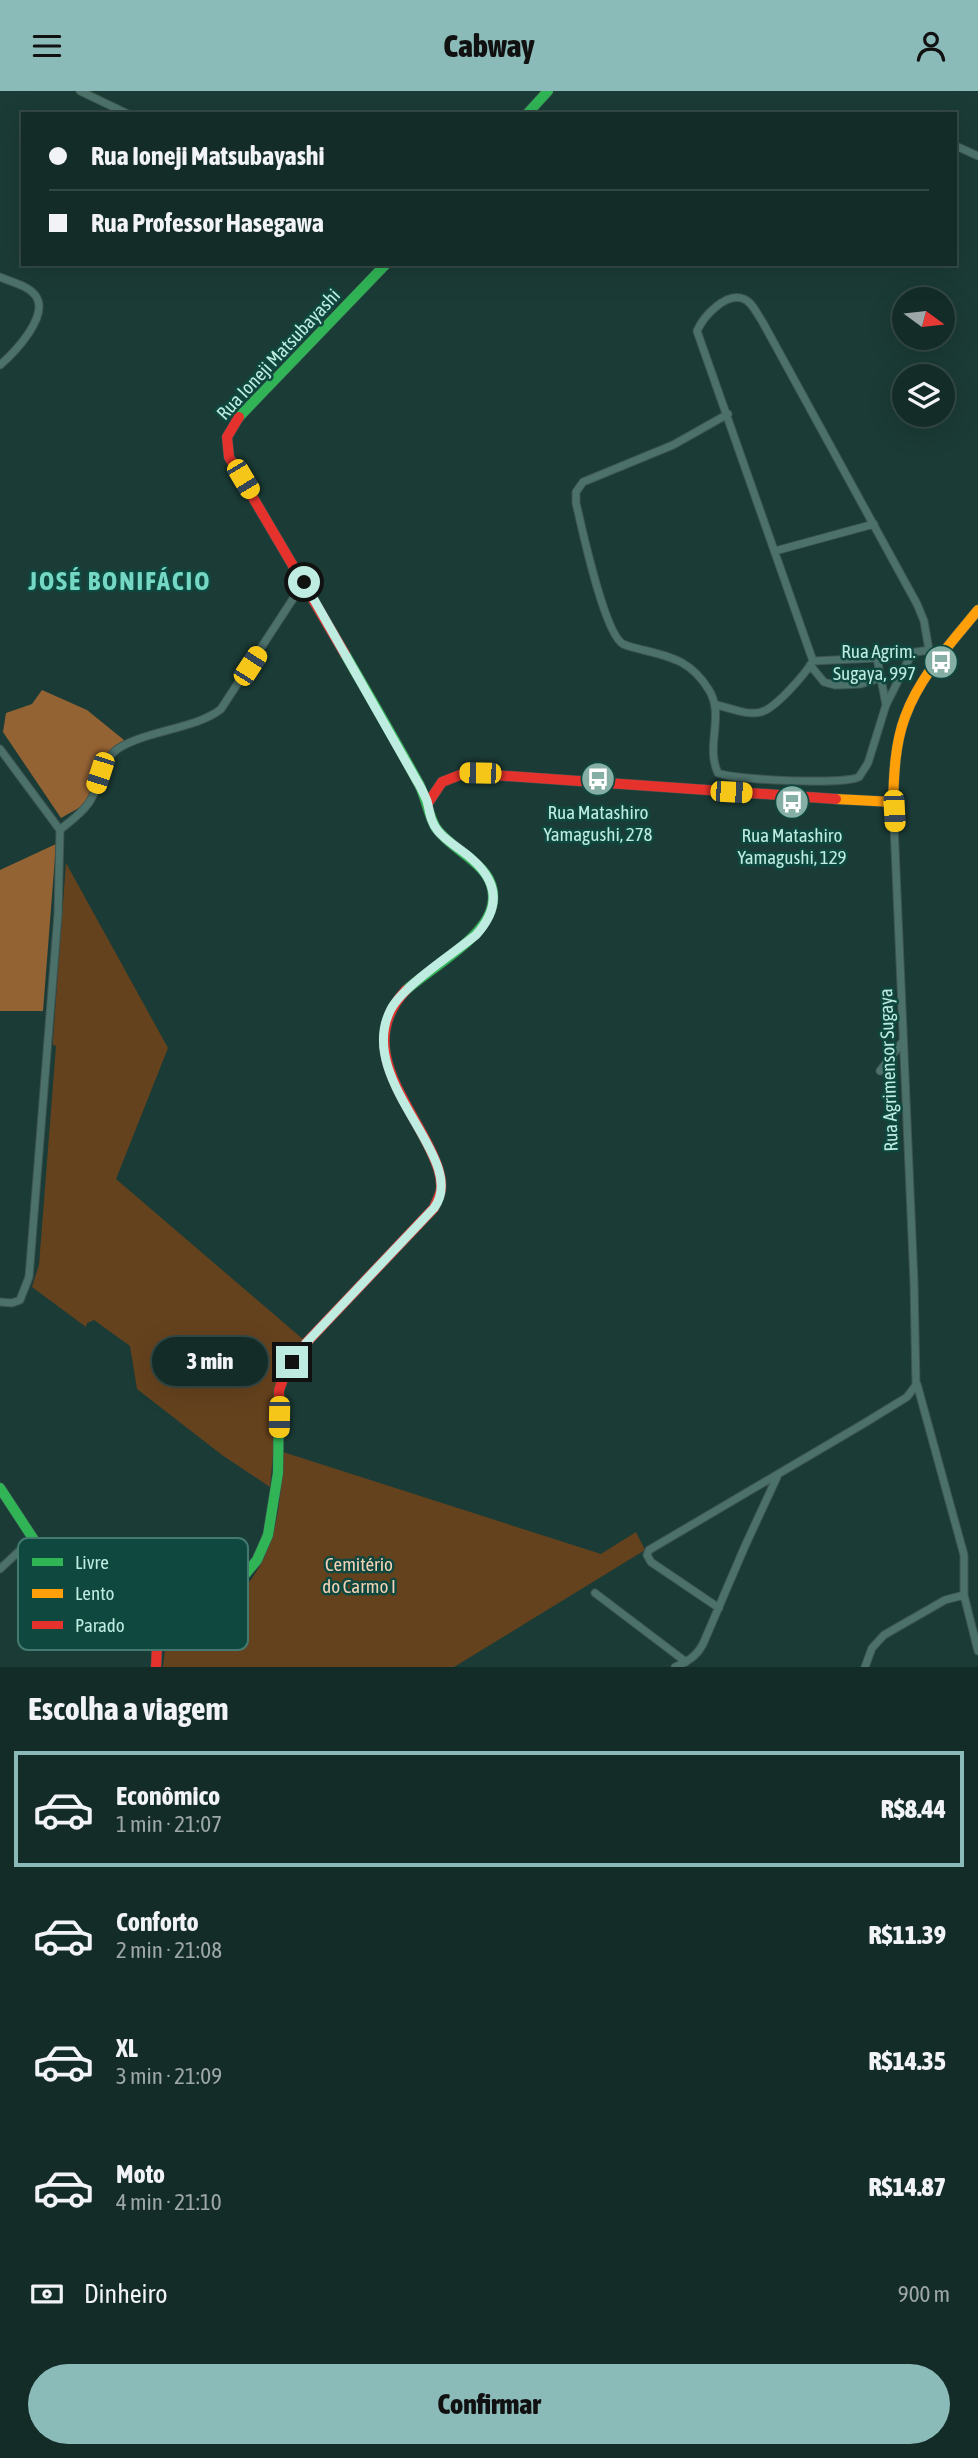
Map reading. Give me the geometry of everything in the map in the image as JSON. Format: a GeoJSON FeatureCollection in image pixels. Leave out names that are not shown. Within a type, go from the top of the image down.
{"type":"FeatureCollection","features":[{"type":"Feature","properties":{"kind":"main road"},"geometry":{"type":"LineString","coordinates":[[529,112],[548,91]]}},
{"type":"Feature","properties":{"kind":"main road","name":"Rua Ioneji Matsubayashi"},"geometry":{"type":"LineString","coordinates":[[248,1571],[257,1560],[273,1516],[278,1473],[279,1390],[286,1371],[306,1343],[441,1198],[443,1184],[433,1154],[401,1100],[387,1066],[386,1020],[398,998],[476,935],[486,924],[494,902],[486,873],[438,831],[429,816],[428,803],[226,449],[230,428],[245,410],[384,266]]}},
{"type":"Feature","properties":{"kind":"main road","name":"Rua Agrimensor Sugaya"},"geometry":{"type":"LineString","coordinates":[[893,802],[893,769],[900,725],[934,654],[978,610]]}},
{"type":"Feature","properties":{"kind":"main road"},"geometry":{"type":"LineString","coordinates":[[428,803],[439,783],[452,775],[465,773],[893,802]]}},
{"type":"Feature","properties":{"kind":"main road"},"geometry":{"type":"LineString","coordinates":[[0,1488],[31,1538]]}},
{"type":"Feature","properties":{"kind":"street"},"geometry":{"type":"LineString","coordinates":[[80,91],[124,112]]}},
{"type":"Feature","properties":{"kind":"street"},"geometry":{"type":"LineString","coordinates":[[957,146],[978,156]]}},
{"type":"Feature","properties":{"kind":"street"},"geometry":{"type":"LineString","coordinates":[[0,277],[29,290],[37,299],[38,306],[28,334],[0,365]]}},
{"type":"Feature","properties":{"kind":"street"},"geometry":{"type":"LineString","coordinates":[[717,705],[750,712],[765,711],[812,663],[912,653],[934,654],[925,621],[917,604],[762,321],[743,298],[733,298],[714,308],[697,331],[728,414],[812,663],[824,682],[837,685],[861,684],[880,678]]}},
{"type":"Feature","properties":{"kind":"street"},"geometry":{"type":"LineString","coordinates":[[728,414],[673,445],[583,482],[576,492],[576,503],[603,607],[616,638],[622,643],[675,658],[688,665],[710,690],[717,705],[714,759],[718,772],[728,777],[853,780],[863,773],[886,705],[912,653]]}},
{"type":"Feature","properties":{"kind":"street"},"geometry":{"type":"LineString","coordinates":[[775,551],[874,524]]}},
{"type":"Feature","properties":{"kind":"street"},"geometry":{"type":"LineString","coordinates":[[60,830],[89,804],[107,761],[120,747],[145,736],[208,717],[221,709],[304,582]]}},
{"type":"Feature","properties":{"kind":"street"},"geometry":{"type":"LineString","coordinates":[[877,658],[886,705]]}},
{"type":"Feature","properties":{"kind":"street"},"geometry":{"type":"LineString","coordinates":[[0,749],[60,830],[58,914],[29,1276],[20,1300],[12,1303],[0,1301]]}},
{"type":"Feature","properties":{"kind":"street"},"geometry":{"type":"LineString","coordinates":[[0,763],[9,763]]}},
{"type":"Feature","properties":{"kind":"street","name":"Rua Agrimensor Sugaya"},"geometry":{"type":"LineString","coordinates":[[893,802],[917,1382],[964,1555],[964,1595],[978,1651]]}},
{"type":"Feature","properties":{"kind":"street"},"geometry":{"type":"LineString","coordinates":[[880,1071],[904,1041]]}},
{"type":"Feature","properties":{"kind":"street"},"geometry":{"type":"LineString","coordinates":[[719,1608],[651,1562],[648,1553],[656,1545],[907,1397],[917,1382]]}},
{"type":"Feature","properties":{"kind":"street"},"geometry":{"type":"LineString","coordinates":[[675,1667],[697,1655],[777,1476]]}},
{"type":"Feature","properties":{"kind":"street"},"geometry":{"type":"LineString","coordinates":[[0,1569],[18,1552]]}},
{"type":"Feature","properties":{"kind":"street"},"geometry":{"type":"LineString","coordinates":[[594,1593],[686,1662]]}},
{"type":"Feature","properties":{"kind":"street"},"geometry":{"type":"LineString","coordinates":[[864,1667],[872,1648],[884,1635],[945,1600],[964,1595]]}},
{"type":"Feature","properties":{"kind":"green space"},"geometry":{"type":"Polygon","coordinates":[[[66,863],[168,1048],[116,1179],[305,1341],[280,1379],[270,1487],[222,1455],[137,1389],[130,1346],[94,1320],[87,1323],[86,1327],[32,1287],[39,1265],[56,1046],[53,1045],[53,1040],[66,863]]]}},
{"type":"Feature","properties":{"kind":"green space","name":"Cemitério do Carmo I"},"geometry":{"type":"Polygon","coordinates":[[[283,1452],[601,1554],[636,1532],[645,1550],[454,1667],[163,1667],[165,1650],[248,1650],[248,1583],[263,1560],[271,1540],[280,1497],[283,1452]]]}},
{"type":"Feature","properties":{"kind":"shaded area"},"geometry":{"type":"Polygon","coordinates":[[[42,690],[87,710],[124,740],[84,805],[61,818],[3,732],[6,713],[32,704],[42,690]]]}},
{"type":"Feature","properties":{"kind":"shaded area"},"geometry":{"type":"Polygon","coordinates":[[[56,844],[43,1011],[0,1011],[0,870],[56,844]]]}},
{"type":"Feature","properties":{"kind":"traffic: fast"},"geometry":{"type":"LineString","coordinates":[[529,112],[548,91]]}},
{"type":"Feature","properties":{"kind":"traffic: fast"},"geometry":{"type":"LineString","coordinates":[[239,417],[384,266]]}},
{"type":"Feature","properties":{"kind":"traffic: fast"},"geometry":{"type":"LineString","coordinates":[[345,654],[419,784],[436,828],[483,871],[493,892],[492,906],[479,930],[456,952],[406,990]]}},
{"type":"Feature","properties":{"kind":"traffic: fast"},"geometry":{"type":"LineString","coordinates":[[248,1571],[257,1560],[268,1535],[278,1473],[279,1400]]}},
{"type":"Feature","properties":{"kind":"traffic: fast"},"geometry":{"type":"LineString","coordinates":[[0,1488],[33,1538]]}},
{"type":"Feature","properties":{"kind":"traffic: slow"},"geometry":{"type":"LineString","coordinates":[[836,799],[893,802],[897,748],[911,702],[937,661],[978,610]]}},
{"type":"Feature","properties":{"kind":"traffic: jam"},"geometry":{"type":"LineString","coordinates":[[239,417],[227,437],[229,457],[345,654]]}},
{"type":"Feature","properties":{"kind":"traffic: jam"},"geometry":{"type":"LineString","coordinates":[[428,803],[442,782],[465,773],[836,799]]}},
{"type":"Feature","properties":{"kind":"traffic: jam"},"geometry":{"type":"LineString","coordinates":[[279,1400],[279,1390],[286,1371],[306,1343],[434,1208],[440,1193],[441,1178],[437,1164],[399,1092],[385,1051],[385,1031],[391,1011],[406,990]]}},
{"type":"Feature","properties":{"kind":"traffic: jam"},"geometry":{"type":"LineString","coordinates":[[156,1667],[157,1650]]}},
{"type":"Feature","properties":{"kind":"place","name":"Rua Agrim. Sugaya, 997"},"geometry":{"type":"Point","coordinates":[941,662]}},
{"type":"Feature","properties":{"kind":"place","name":"Rua Matashiro Yamagushi, 278"},"geometry":{"type":"Point","coordinates":[598,779]}},
{"type":"Feature","properties":{"kind":"place","name":"Rua Matashiro Yamagushi, 129"},"geometry":{"type":"Point","coordinates":[792,802]}},
{"type":"Feature","properties":{"kind":"district","name":"JOSÉ BONIFÁCIO"},"geometry":{"type":"Point","coordinates":[120,581]}},
{"type":"Feature","properties":{"kind":"route"},"geometry":{"type":"LineString","coordinates":[[292,1362],[306,1343],[441,1198],[443,1184],[438,1166],[401,1100],[387,1066],[386,1020],[398,998],[476,935],[491,915],[494,902],[486,873],[438,831],[433,823],[429,816],[428,803],[417,781],[304,582]]}}]}
